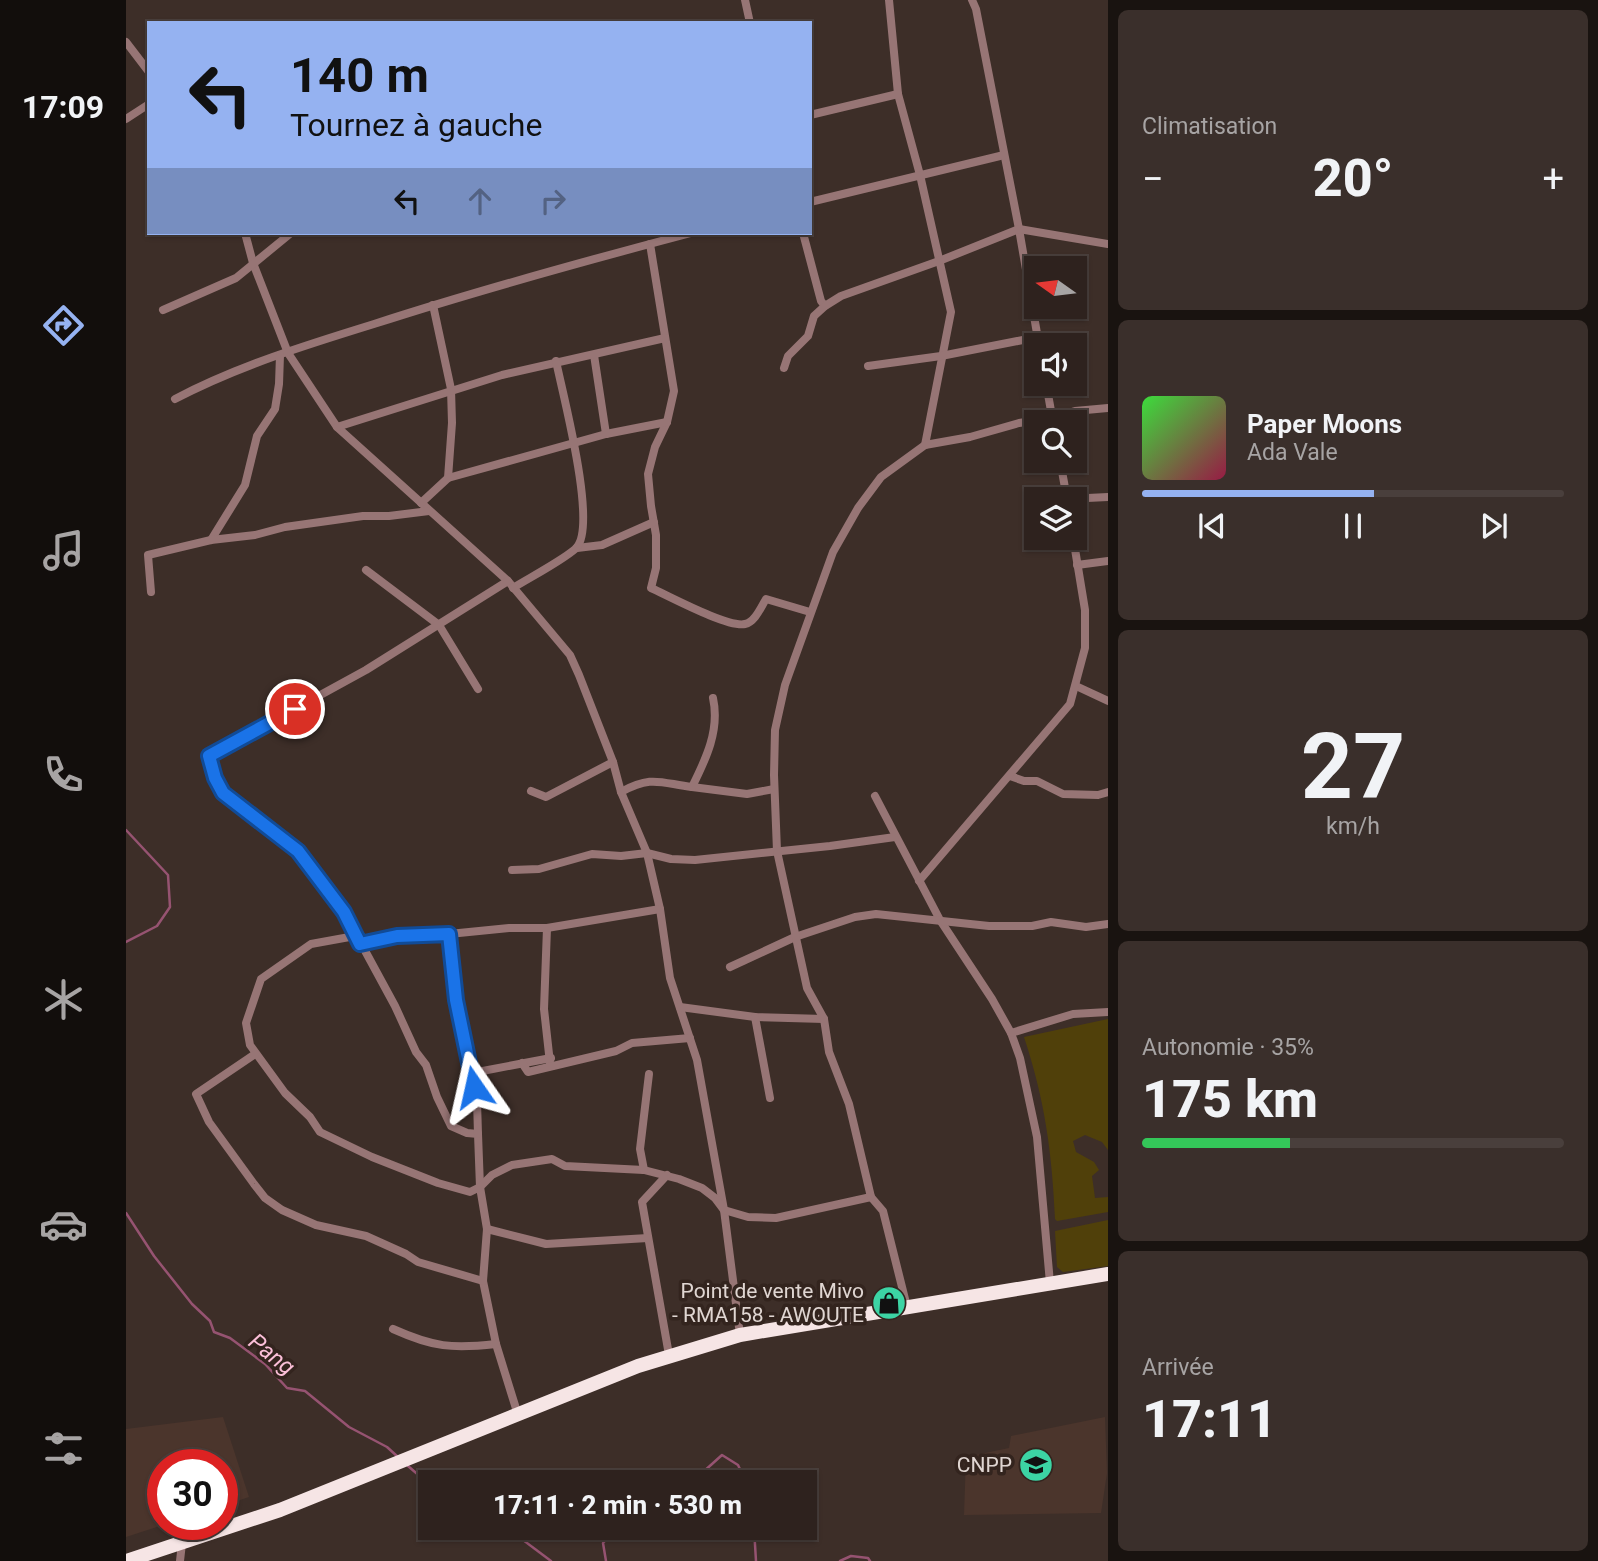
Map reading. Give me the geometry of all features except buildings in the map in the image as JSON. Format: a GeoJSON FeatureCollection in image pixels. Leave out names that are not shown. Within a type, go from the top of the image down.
{"type":"FeatureCollection","features":[{"type":"Feature","properties":{"kind":"highway"},"geometry":{"type":"LineString","coordinates":[[126,1560],[280,1510],[669,1355],[740,1335],[1108,1274]]}},
{"type":"Feature","properties":{"kind":"street"},"geometry":{"type":"LineString","coordinates":[[745,0],[750,21]]}},
{"type":"Feature","properties":{"kind":"street"},"geometry":{"type":"LineString","coordinates":[[889,0],[898,94],[920,174],[951,312],[925,445]]}},
{"type":"Feature","properties":{"kind":"street"},"geometry":{"type":"LineString","coordinates":[[972,0],[976,9],[1038,333]]}},
{"type":"Feature","properties":{"kind":"street"},"geometry":{"type":"LineString","coordinates":[[126,42],[147,69]]}},
{"type":"Feature","properties":{"kind":"street"},"geometry":{"type":"LineString","coordinates":[[812,116],[898,94]]}},
{"type":"Feature","properties":{"kind":"street"},"geometry":{"type":"LineString","coordinates":[[126,119],[147,105]]}},
{"type":"Feature","properties":{"kind":"street"},"geometry":{"type":"LineString","coordinates":[[812,201],[1004,155]]}},
{"type":"Feature","properties":{"kind":"street"},"geometry":{"type":"LineString","coordinates":[[784,368],[788,356],[808,336],[814,316],[841,296],[1019,229],[1108,244]]}},
{"type":"Feature","properties":{"kind":"street"},"geometry":{"type":"LineString","coordinates":[[245,235],[284,354],[337,428],[510,584],[569,655],[647,853],[660,909],[670,978],[698,1060],[724,1210],[740,1335]]}},
{"type":"Feature","properties":{"kind":"street"},"geometry":{"type":"LineString","coordinates":[[163,310],[236,278],[288,235]]}},
{"type":"Feature","properties":{"kind":"street"},"geometry":{"type":"LineString","coordinates":[[175,399],[209,381],[433,305],[563,266],[683,235]]}},
{"type":"Feature","properties":{"kind":"street"},"geometry":{"type":"LineString","coordinates":[[804,235],[821,301],[825,306]]}},
{"type":"Feature","properties":{"kind":"street"},"geometry":{"type":"LineString","coordinates":[[649,244],[674,391],[667,422],[655,447],[648,474],[656,535],[656,568],[651,588],[726,622],[744,624],[754,619],[766,599],[810,612]]}},
{"type":"Feature","properties":{"kind":"street"},"geometry":{"type":"LineString","coordinates":[[433,305],[451,389],[449,478]]}},
{"type":"Feature","properties":{"kind":"street"},"geometry":{"type":"LineString","coordinates":[[337,428],[451,389],[556,361],[665,338]]}},
{"type":"Feature","properties":{"kind":"street"},"geometry":{"type":"LineString","coordinates":[[868,366],[1024,343]]}},
{"type":"Feature","properties":{"kind":"street"},"geometry":{"type":"LineString","coordinates":[[211,540],[245,485],[257,436],[275,409],[284,354]]}},
{"type":"Feature","properties":{"kind":"street"},"geometry":{"type":"LineString","coordinates":[[594,355],[606,434]]}},
{"type":"Feature","properties":{"kind":"street"},"geometry":{"type":"LineString","coordinates":[[556,361],[584,505],[584,536],[577,548]]}},
{"type":"Feature","properties":{"kind":"street"},"geometry":{"type":"LineString","coordinates":[[1086,410],[1108,408]]}},
{"type":"Feature","properties":{"kind":"street"},"geometry":{"type":"LineString","coordinates":[[421,503],[449,478],[606,434],[667,422]]}},
{"type":"Feature","properties":{"kind":"street"},"geometry":{"type":"LineString","coordinates":[[907,1307],[883,1211],[871,1197],[849,1104],[829,1052],[824,1019],[807,988],[795,937],[777,851],[775,730],[785,685],[832,552],[858,508],[881,477],[925,445],[970,438],[1024,423]]}},
{"type":"Feature","properties":{"kind":"street"},"geometry":{"type":"LineString","coordinates":[[1087,498],[1108,497]]}},
{"type":"Feature","properties":{"kind":"street"},"geometry":{"type":"LineString","coordinates":[[151,592],[148,555],[285,527],[363,516],[429,511]]}},
{"type":"Feature","properties":{"kind":"street"},"geometry":{"type":"LineString","coordinates":[[478,1134],[450,1126],[426,1065],[416,1052],[395,1006],[344,912],[298,851],[223,793],[215,778],[209,756],[366,670],[439,625],[577,548],[602,545],[654,522]]}},
{"type":"Feature","properties":{"kind":"street"},"geometry":{"type":"LineString","coordinates":[[919,881],[1070,704],[1085,648],[1085,611],[1075,550]]}},
{"type":"Feature","properties":{"kind":"street"},"geometry":{"type":"LineString","coordinates":[[1077,565],[1108,561]]}},
{"type":"Feature","properties":{"kind":"street"},"geometry":{"type":"LineString","coordinates":[[366,570],[439,625],[478,689]]}},
{"type":"Feature","properties":{"kind":"street"},"geometry":{"type":"LineString","coordinates":[[1076,686],[1108,701]]}},
{"type":"Feature","properties":{"kind":"street"},"geometry":{"type":"LineString","coordinates":[[692,787],[715,731],[713,698]]}},
{"type":"Feature","properties":{"kind":"street"},"geometry":{"type":"LineString","coordinates":[[531,792],[546,797],[613,762]]}},
{"type":"Feature","properties":{"kind":"street"},"geometry":{"type":"LineString","coordinates":[[1010,776],[1037,781],[1063,794],[1108,792]]}},
{"type":"Feature","properties":{"kind":"street"},"geometry":{"type":"LineString","coordinates":[[621,792],[639,782],[662,781],[747,794],[774,789]]}},
{"type":"Feature","properties":{"kind":"street"},"geometry":{"type":"LineString","coordinates":[[875,796],[940,920],[1011,1033],[1020,1059],[1037,1137],[1050,1283]]}},
{"type":"Feature","properties":{"kind":"street"},"geometry":{"type":"LineString","coordinates":[[512,870],[539,869],[592,854],[621,856],[647,853],[671,859],[695,860],[830,846],[895,836]]}},
{"type":"Feature","properties":{"kind":"street"},"geometry":{"type":"LineString","coordinates":[[660,909],[547,928],[509,928],[311,944],[261,978],[246,1023],[250,1045],[285,1093],[310,1117],[320,1132],[372,1157],[438,1183],[470,1192],[480,1187],[492,1175],[512,1165],[552,1160],[565,1166],[644,1170],[667,1175],[702,1188],[715,1198],[724,1210],[748,1217],[776,1218],[871,1197]]}},
{"type":"Feature","properties":{"kind":"street"},"geometry":{"type":"LineString","coordinates":[[730,967],[795,937],[855,917],[876,914],[989,926],[1032,926],[1051,922],[1086,927],[1108,924]]}},
{"type":"Feature","properties":{"kind":"street"},"geometry":{"type":"LineString","coordinates":[[547,928],[544,1009],[550,1062]]}},
{"type":"Feature","properties":{"kind":"street"},"geometry":{"type":"LineString","coordinates":[[449,934],[456,1000],[477,1101],[480,1187],[487,1229],[483,1280],[496,1344],[518,1415]]}},
{"type":"Feature","properties":{"kind":"street"},"geometry":{"type":"LineString","coordinates":[[680,1007],[755,1017],[824,1019]]}},
{"type":"Feature","properties":{"kind":"street"},"geometry":{"type":"LineString","coordinates":[[1011,1033],[1073,1014],[1108,1012]]}},
{"type":"Feature","properties":{"kind":"street"},"geometry":{"type":"LineString","coordinates":[[755,1017],[770,1098]]}},
{"type":"Feature","properties":{"kind":"street"},"geometry":{"type":"LineString","coordinates":[[472,1073],[522,1063],[528,1072],[550,1062],[616,1051],[632,1043],[690,1038]]}},
{"type":"Feature","properties":{"kind":"street"},"geometry":{"type":"LineString","coordinates":[[255,1054],[196,1094],[209,1122],[265,1198],[316,1225],[366,1236],[418,1262],[483,1280]]}},
{"type":"Feature","properties":{"kind":"street"},"geometry":{"type":"LineString","coordinates":[[644,1170],[640,1149],[649,1074]]}},
{"type":"Feature","properties":{"kind":"street"},"geometry":{"type":"LineString","coordinates":[[667,1175],[642,1202],[669,1355]]}},
{"type":"Feature","properties":{"kind":"street"},"geometry":{"type":"LineString","coordinates":[[487,1229],[546,1244],[648,1238]]}},
{"type":"Feature","properties":{"kind":"street"},"geometry":{"type":"LineString","coordinates":[[393,1329],[433,1345],[464,1348],[496,1344]]}},
{"type":"Feature","properties":{"kind":"street"},"geometry":{"type":"LineString","coordinates":[[180,1561],[182,1543]]}},
{"type":"Feature","properties":{"kind":"shaded area"},"geometry":{"type":"Polygon","coordinates":[[[1108,1019],[1108,1150],[1102,1142],[1085,1135],[1073,1141],[1076,1152],[1094,1162],[1099,1170],[1092,1176],[1095,1198],[1108,1197],[1108,1212],[1057,1221],[1046,1127],[1024,1037],[1108,1019]]]}},
{"type":"Feature","properties":{"kind":"shaded area"},"geometry":{"type":"Polygon","coordinates":[[[1108,1220],[1108,1266],[1063,1272],[1057,1267],[1055,1231],[1108,1220]]]}},
{"type":"Feature","properties":{"kind":"shaded area"},"geometry":{"type":"Polygon","coordinates":[[[223,1417],[233,1449],[147,1449],[147,1530],[126,1537],[126,1429],[223,1417]]]}},
{"type":"Feature","properties":{"kind":"shaded area","name":"CNPP"},"geometry":{"type":"Polygon","coordinates":[[[1105,1417],[1107,1473],[1101,1513],[964,1515],[966,1457],[1009,1448],[1011,1436],[1105,1417]]]}},
{"type":"Feature","properties":{"kind":"shaded area"},"geometry":{"type":"Polygon","coordinates":[[[238,1463],[249,1497],[238,1501],[238,1463]]]}},
{"type":"Feature","properties":{"kind":"waterway","name":"Pang"},"geometry":{"type":"LineString","coordinates":[[126,830],[168,875],[170,907],[157,926],[126,942]]}},
{"type":"Feature","properties":{"kind":"waterway","name":"Pang"},"geometry":{"type":"LineString","coordinates":[[126,1213],[154,1256],[192,1304],[210,1321],[214,1332],[230,1338],[265,1364],[287,1388],[305,1391],[349,1427],[387,1447],[398,1457]]}},
{"type":"Feature","properties":{"kind":"waterway","name":"Pang"},"geometry":{"type":"LineString","coordinates":[[705,1470],[722,1455],[738,1465],[740,1470]]}},
{"type":"Feature","properties":{"kind":"waterway","name":"Pang"},"geometry":{"type":"LineString","coordinates":[[408,1466],[418,1475]]}},
{"type":"Feature","properties":{"kind":"waterway","name":"Pang"},"geometry":{"type":"LineString","coordinates":[[523,1540],[551,1561]]}},
{"type":"Feature","properties":{"kind":"waterway","name":"Pang"},"geometry":{"type":"LineString","coordinates":[[606,1540],[603,1543],[606,1561]]}},
{"type":"Feature","properties":{"kind":"waterway","name":"Pang"},"geometry":{"type":"LineString","coordinates":[[755,1540],[756,1561]]}},
{"type":"Feature","properties":{"kind":"waterway","name":"Pang"},"geometry":{"type":"LineString","coordinates":[[840,1561],[851,1556],[868,1558],[870,1561]]}},
{"type":"Feature","properties":{"kind":"place","name":"Point de vente Mivo - RMA158 - AWOUTE"},"geometry":{"type":"Point","coordinates":[889,1303]}},
{"type":"Feature","properties":{"kind":"place","name":"CNPP"},"geometry":{"type":"Point","coordinates":[1036,1465]}},
{"type":"Feature","properties":{"kind":"route"},"geometry":{"type":"LineString","coordinates":[[295,709],[209,756],[215,778],[223,793],[298,851],[344,912],[360,944],[414,934],[449,934],[456,1000],[474,1087]]}}]}
